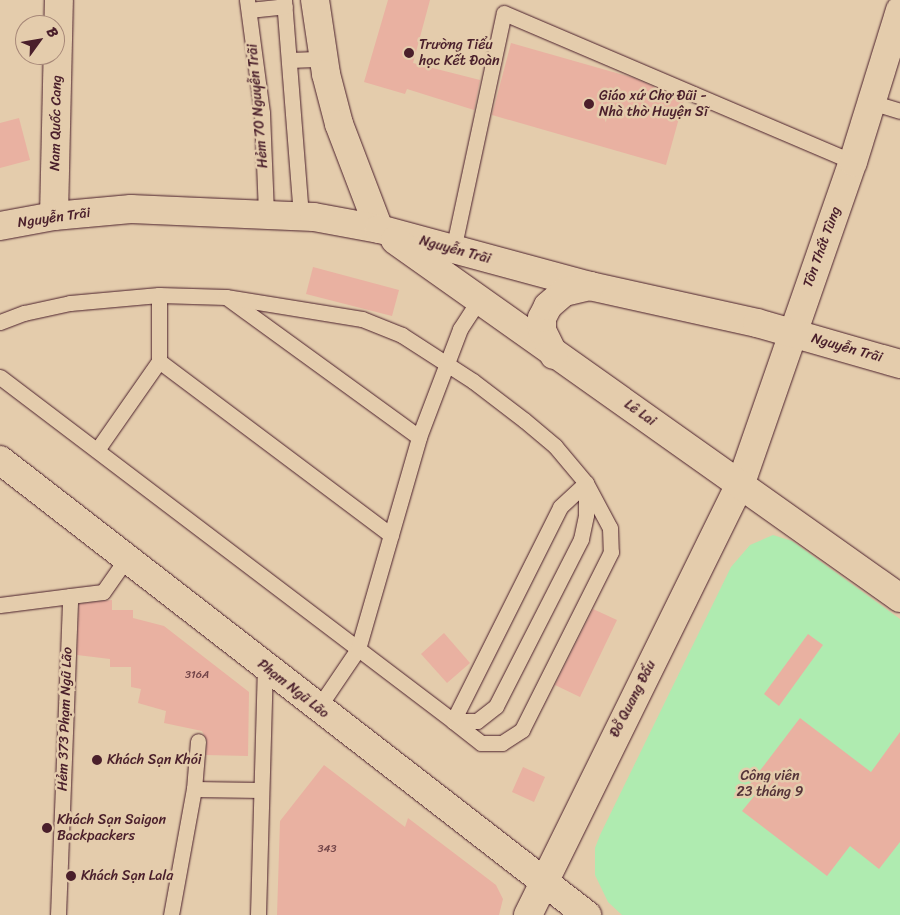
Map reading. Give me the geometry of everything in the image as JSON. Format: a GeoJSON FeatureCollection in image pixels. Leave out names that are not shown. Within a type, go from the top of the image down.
{"type":"FeatureCollection","features":[{"type":"Feature","properties":{"kind":"main road","name":"Nam Quốc Cang"},"geometry":{"type":"LineString","coordinates":[[54,216],[59,0]]}},
{"type":"Feature","properties":{"kind":"main road"},"geometry":{"type":"LineString","coordinates":[[315,0],[324,59],[339,124],[379,229]]}},
{"type":"Feature","properties":{"kind":"main road","name":"Tôn Thất Tùng"},"geometry":{"type":"LineString","coordinates":[[741,484],[792,332],[853,162],[900,10]]}},
{"type":"Feature","properties":{"kind":"main road","name":"Nguyễn Trãi"},"geometry":{"type":"LineString","coordinates":[[0,226],[54,216],[131,210],[266,213],[301,216],[379,229],[590,286],[792,332],[900,364]]}},
{"type":"Feature","properties":{"kind":"main road","name":"Lê Lai"},"geometry":{"type":"LineString","coordinates":[[379,229],[554,355],[741,484],[900,598]]}},
{"type":"Feature","properties":{"kind":"main road"},"geometry":{"type":"LineString","coordinates":[[554,355],[542,330],[542,318],[548,306],[564,292],[590,286]]}},
{"type":"Feature","properties":{"kind":"main road","name":"Phạm Ngũ Lão"},"geometry":{"type":"LineString","coordinates":[[0,460],[587,915]]}},
{"type":"Feature","properties":{"kind":"main road","name":"Ðỗ Quang Ðẩu"},"geometry":{"type":"LineString","coordinates":[[528,915],[741,484]]}},
{"type":"Feature","properties":{"kind":"lane"},"geometry":{"type":"LineString","coordinates":[[248,5],[284,3],[301,216]]}},
{"type":"Feature","properties":{"kind":"lane","name":"Hẻm 70 Nguyễn Trãi"},"geometry":{"type":"LineString","coordinates":[[248,5],[262,113],[266,213]]}},
{"type":"Feature","properties":{"kind":"lane"},"geometry":{"type":"LineString","coordinates":[[453,250],[504,13],[853,162]]}},
{"type":"Feature","properties":{"kind":"lane"},"geometry":{"type":"LineString","coordinates":[[289,60],[324,59]]}},
{"type":"Feature","properties":{"kind":"lane"},"geometry":{"type":"LineString","coordinates":[[871,102],[900,111]]}},
{"type":"Feature","properties":{"kind":"lane"},"geometry":{"type":"LineString","coordinates":[[97,450],[159,361],[159,295]]}},
{"type":"Feature","properties":{"kind":"lane"},"geometry":{"type":"LineString","coordinates":[[0,322],[24,313],[70,303],[159,295],[226,297],[362,318],[402,335],[448,364],[555,446],[586,483],[610,528],[611,552],[522,730],[502,743],[482,743],[0,377]]}},
{"type":"Feature","properties":{"kind":"lane"},"geometry":{"type":"LineString","coordinates":[[226,297],[419,437]]}},
{"type":"Feature","properties":{"kind":"lane"},"geometry":{"type":"LineString","coordinates":[[318,708],[358,649],[419,437],[460,329],[478,301]]}},
{"type":"Feature","properties":{"kind":"lane"},"geometry":{"type":"LineString","coordinates":[[159,361],[392,535]]}},
{"type":"Feature","properties":{"kind":"lane"},"geometry":{"type":"LineString","coordinates":[[453,721],[477,721],[496,706],[580,539],[586,515],[586,483]]}},
{"type":"Feature","properties":{"kind":"lane"},"geometry":{"type":"LineString","coordinates":[[453,721],[560,507],[586,483]]}},
{"type":"Feature","properties":{"kind":"lane"},"geometry":{"type":"LineString","coordinates":[[0,605],[103,592],[126,559]]}},
{"type":"Feature","properties":{"kind":"lane","name":"Hẻm 373 Phạm Ngũ Lão"},"geometry":{"type":"LineString","coordinates":[[58,915],[70,596]]}},
{"type":"Feature","properties":{"kind":"lane"},"geometry":{"type":"LineString","coordinates":[[258,915],[265,667]]}},
{"type":"Feature","properties":{"kind":"lane"},"geometry":{"type":"LineString","coordinates":[[171,915],[194,789],[198,742]]}},
{"type":"Feature","properties":{"kind":"lane"},"geometry":{"type":"LineString","coordinates":[[194,789],[261,790]]}},
{"type":"Feature","properties":{"kind":"green space","name":"Công viên 23 tháng 9"},"geometry":{"type":"Polygon","coordinates":[[[773,535],[792,541],[900,619],[900,915],[622,915],[608,902],[595,875],[595,848],[600,835],[731,567],[750,545],[773,535]]]}},
{"type":"Feature","properties":{"kind":"building"},"geometry":{"type":"Polygon","coordinates":[[[388,0],[430,0],[413,63],[480,80],[474,110],[407,89],[405,94],[364,82],[388,0]]]}},
{"type":"Feature","properties":{"kind":"building","name":"Giáo xứ Chợ Đũi - Nhà thờ Huyện Sĩ"},"geometry":{"type":"Polygon","coordinates":[[[511,43],[634,78],[684,100],[666,165],[492,115],[511,43]]]}},
{"type":"Feature","properties":{"kind":"building"},"geometry":{"type":"Polygon","coordinates":[[[19,118],[30,160],[0,168],[0,123],[19,118]]]}},
{"type":"Feature","properties":{"kind":"building"},"geometry":{"type":"Polygon","coordinates":[[[313,267],[399,290],[392,316],[306,294],[313,267]]]}},
{"type":"Feature","properties":{"kind":"building"},"geometry":{"type":"Polygon","coordinates":[[[112,600],[112,610],[133,610],[133,618],[164,626],[249,692],[248,756],[206,755],[207,741],[202,731],[164,723],[166,711],[138,703],[141,689],[131,687],[131,667],[110,667],[110,659],[77,655],[79,604],[112,600]]]}},
{"type":"Feature","properties":{"kind":"building"},"geometry":{"type":"Polygon","coordinates":[[[593,609],[617,620],[580,697],[555,685],[593,609]]]}},
{"type":"Feature","properties":{"kind":"building"},"geometry":{"type":"Polygon","coordinates":[[[444,633],[470,663],[447,683],[421,654],[444,633]]]}},
{"type":"Feature","properties":{"kind":"building"},"geometry":{"type":"Polygon","coordinates":[[[808,634],[823,645],[779,706],[764,694],[808,634]]]}},
{"type":"Feature","properties":{"kind":"building"},"geometry":{"type":"Polygon","coordinates":[[[800,718],[871,772],[900,732],[900,842],[879,869],[850,846],[827,876],[742,811],[755,795],[746,789],[800,718]]]}},
{"type":"Feature","properties":{"kind":"building"},"geometry":{"type":"Polygon","coordinates":[[[324,765],[405,827],[408,818],[496,885],[503,899],[499,915],[277,915],[280,821],[324,765]]]}},
{"type":"Feature","properties":{"kind":"building"},"geometry":{"type":"Polygon","coordinates":[[[523,767],[545,777],[534,802],[512,792],[523,767]]]}},
{"type":"Feature","properties":{"kind":"place","name":"Trường Tiểu học Kết Đoàn"},"geometry":{"type":"Point","coordinates":[409,53]}},
{"type":"Feature","properties":{"kind":"place","name":"Giáo xứ Chợ Đũi - Nhà thờ Huyện Sĩ"},"geometry":{"type":"Point","coordinates":[589,104]}},
{"type":"Feature","properties":{"kind":"place","name":"Khách Sạn Khói"},"geometry":{"type":"Point","coordinates":[97,760]}},
{"type":"Feature","properties":{"kind":"place","name":"Khách Sạn Saigon Backpackers"},"geometry":{"type":"Point","coordinates":[47,828]}},
{"type":"Feature","properties":{"kind":"place","name":"Khách Sạn Lala"},"geometry":{"type":"Point","coordinates":[71,876]}}]}
